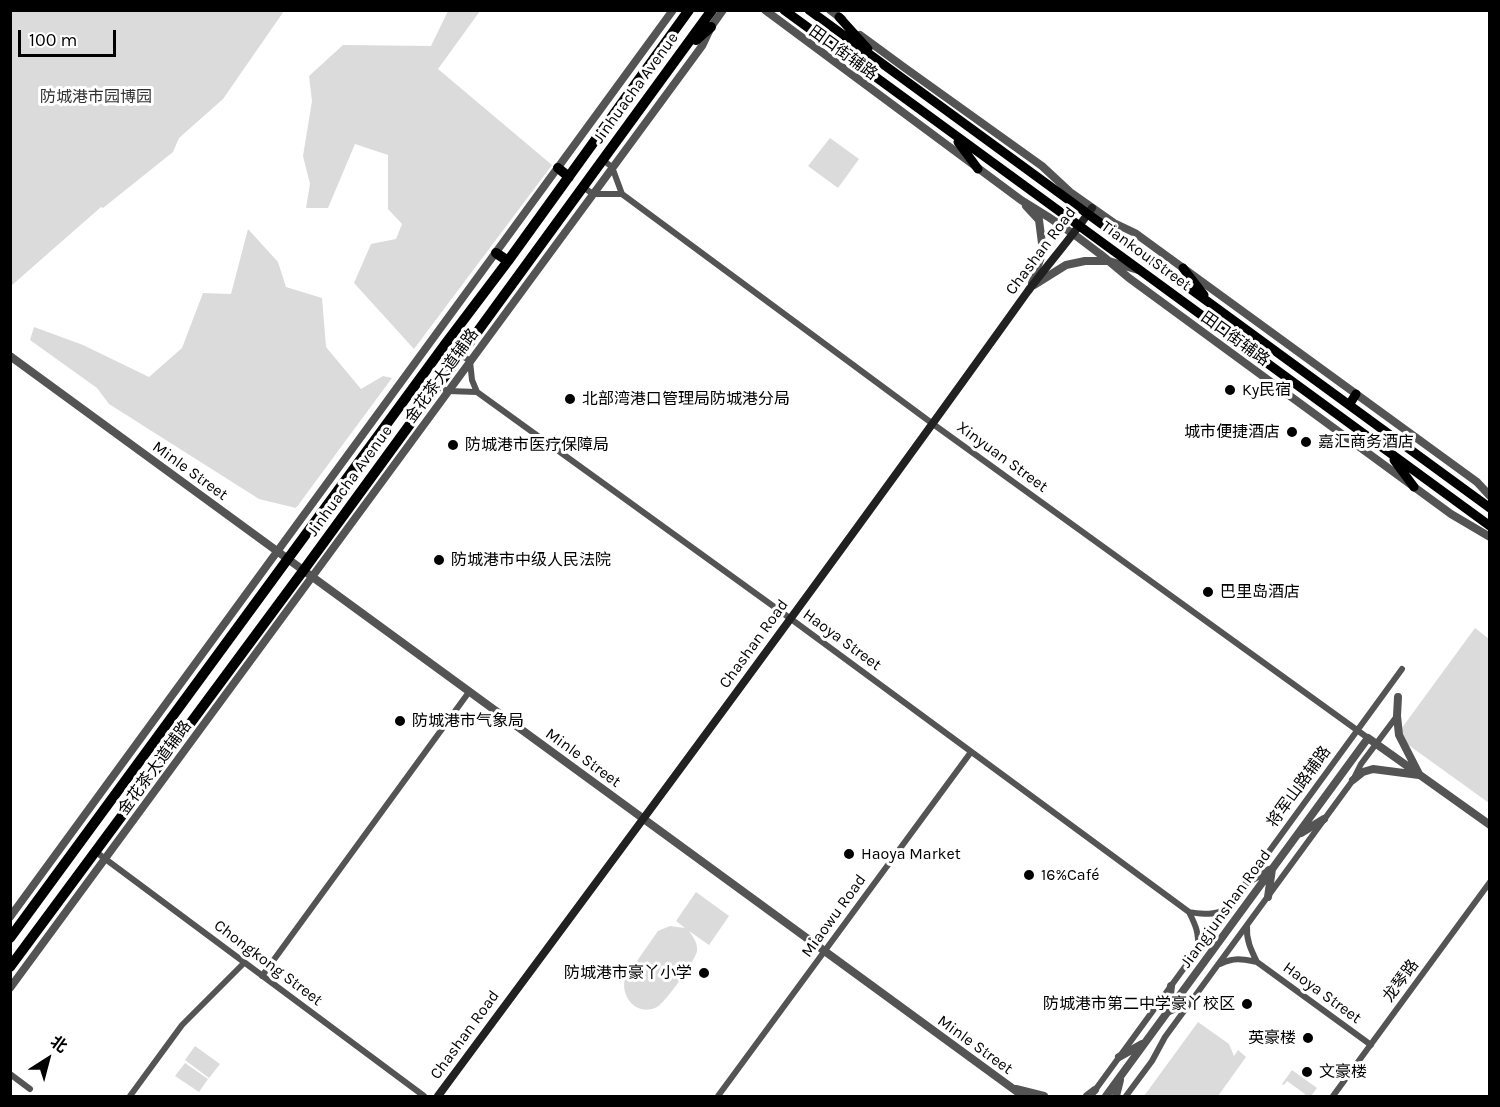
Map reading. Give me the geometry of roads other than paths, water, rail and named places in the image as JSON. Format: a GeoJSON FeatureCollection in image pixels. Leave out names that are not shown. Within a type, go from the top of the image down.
{"type":"FeatureCollection","features":[{"type":"Feature","properties":{"kind":"highway"},"geometry":{"type":"LineString","coordinates":[[667,41],[678,10]]}},
{"type":"Feature","properties":{"kind":"highway","name":"Jinhuacha Avenue"},"geometry":{"type":"LineString","coordinates":[[10,938],[508,261],[689,10]]}},
{"type":"Feature","properties":{"kind":"highway","name":"Jinhuacha Avenue"},"geometry":{"type":"LineString","coordinates":[[10,967],[308,574],[438,384],[712,10]]}},
{"type":"Feature","properties":{"kind":"highway"},"geometry":{"type":"LineString","coordinates":[[678,56],[711,27]]}},
{"type":"Feature","properties":{"kind":"highway"},"geometry":{"type":"LineString","coordinates":[[558,168],[569,177]]}},
{"type":"Feature","properties":{"kind":"highway"},"geometry":{"type":"LineString","coordinates":[[496,253],[508,261]]}},
{"type":"Feature","properties":{"kind":"main road"},"geometry":{"type":"LineString","coordinates":[[774,10],[795,18]]}},
{"type":"Feature","properties":{"kind":"main road","name":"Tiankou Street"},"geometry":{"type":"LineString","coordinates":[[784,10],[951,133],[1076,230],[1141,271],[1490,526]]}},
{"type":"Feature","properties":{"kind":"main road","name":"Tiankou Street"},"geometry":{"type":"LineString","coordinates":[[810,10],[882,64],[1090,211],[1211,304],[1490,508]]}},
{"type":"Feature","properties":{"kind":"main road"},"geometry":{"type":"LineString","coordinates":[[839,17],[882,64]]}},
{"type":"Feature","properties":{"kind":"main road"},"geometry":{"type":"LineString","coordinates":[[951,133],[978,169]]}},
{"type":"Feature","properties":{"kind":"main road","name":"Chashan Road"},"geometry":{"type":"LineString","coordinates":[[438,1096],[791,619],[1031,288],[1090,211]]}},
{"type":"Feature","properties":{"kind":"main road"},"geometry":{"type":"LineString","coordinates":[[1183,268],[1211,304]]}},
{"type":"Feature","properties":{"kind":"main road"},"geometry":{"type":"LineString","coordinates":[[1348,405],[1356,394]]}},
{"type":"Feature","properties":{"kind":"main road"},"geometry":{"type":"LineString","coordinates":[[1389,453],[1414,487]]}},
{"type":"Feature","properties":{"kind":"street","name":"金花茶大道辅路"},"geometry":{"type":"LineString","coordinates":[[10,917],[673,10]]}},
{"type":"Feature","properties":{"kind":"street","name":"金花茶大道辅路"},"geometry":{"type":"LineString","coordinates":[[10,988],[308,574],[448,392],[702,46],[723,10]]}},
{"type":"Feature","properties":{"kind":"street"},"geometry":{"type":"LineString","coordinates":[[711,27],[728,10]]}},
{"type":"Feature","properties":{"kind":"street","name":"田口街辅路"},"geometry":{"type":"LineString","coordinates":[[765,10],[1021,200],[1076,230],[1130,278],[1451,514],[1490,537]]}},
{"type":"Feature","properties":{"kind":"street","name":"田口街辅路"},"geometry":{"type":"LineString","coordinates":[[830,10],[904,68],[1042,166],[1090,211],[1135,233],[1477,482],[1490,496]]}},
{"type":"Feature","properties":{"kind":"street"},"geometry":{"type":"LineString","coordinates":[[583,187],[593,194],[622,194],[612,167],[603,160]]}},
{"type":"Feature","properties":{"kind":"street","name":"Xinyuan Street"},"geometry":{"type":"LineString","coordinates":[[622,194],[933,424],[1368,738]]}},
{"type":"Feature","properties":{"kind":"street"},"geometry":{"type":"LineString","coordinates":[[1021,200],[1039,220],[1043,251],[1031,288]]}},
{"type":"Feature","properties":{"kind":"street"},"geometry":{"type":"LineString","coordinates":[[1031,288],[1066,265],[1085,261],[1109,261],[1141,271]]}},
{"type":"Feature","properties":{"kind":"street"},"geometry":{"type":"LineString","coordinates":[[438,384],[448,392],[477,392],[472,380],[470,361],[460,354]]}},
{"type":"Feature","properties":{"kind":"street","name":"Minle Street"},"geometry":{"type":"LineString","coordinates":[[10,356],[1023,1096]]}},
{"type":"Feature","properties":{"kind":"street"},"geometry":{"type":"LineString","coordinates":[[414,365],[424,374]]}},
{"type":"Feature","properties":{"kind":"street","name":"Haoya Street"},"geometry":{"type":"LineString","coordinates":[[477,392],[791,619],[1189,912]]}},
{"type":"Feature","properties":{"kind":"street","name":"将军山路辅路"},"geometry":{"type":"LineString","coordinates":[[1091,1094],[1402,669]]}},
{"type":"Feature","properties":{"kind":"street"},"geometry":{"type":"LineString","coordinates":[[262,976],[469,692]]}},
{"type":"Feature","properties":{"kind":"street"},"geometry":{"type":"LineString","coordinates":[[1398,697],[1399,735],[1420,775]]}},
{"type":"Feature","properties":{"kind":"street"},"geometry":{"type":"LineString","coordinates":[[1126,1096],[1152,1061],[1165,1037],[1353,780],[1361,764],[1397,716]]}},
{"type":"Feature","properties":{"kind":"street"},"geometry":{"type":"LineString","coordinates":[[1368,738],[1490,825]]}},
{"type":"Feature","properties":{"kind":"street","name":"Jiangjunshan Road"},"geometry":{"type":"LineString","coordinates":[[1106,1096],[1368,738]]}},
{"type":"Feature","properties":{"kind":"street","name":"Miaowu Road"},"geometry":{"type":"LineString","coordinates":[[718,1096],[971,752]]}},
{"type":"Feature","properties":{"kind":"street"},"geometry":{"type":"LineString","coordinates":[[1353,780],[1363,772],[1373,770],[1420,775]]}},
{"type":"Feature","properties":{"kind":"street"},"geometry":{"type":"LineString","coordinates":[[1297,835],[1324,819]]}},
{"type":"Feature","properties":{"kind":"street","name":"Chongkong Street"},"geometry":{"type":"LineString","coordinates":[[96,852],[424,1096]]}},
{"type":"Feature","properties":{"kind":"street"},"geometry":{"type":"LineString","coordinates":[[1247,882],[1273,868]]}},
{"type":"Feature","properties":{"kind":"street"},"geometry":{"type":"LineString","coordinates":[[1268,897],[1273,868]]}},
{"type":"Feature","properties":{"kind":"street","name":"龙琴路"},"geometry":{"type":"LineString","coordinates":[[1334,1096],[1490,882]]}},
{"type":"Feature","properties":{"kind":"street"},"geometry":{"type":"LineString","coordinates":[[1189,912],[1208,915],[1227,909]]}},
{"type":"Feature","properties":{"kind":"street"},"geometry":{"type":"LineString","coordinates":[[1189,912],[1197,927],[1197,949]]}},
{"type":"Feature","properties":{"kind":"street","name":"Haoya Street"},"geometry":{"type":"LineString","coordinates":[[1247,925],[1246,935],[1257,962]]}},
{"type":"Feature","properties":{"kind":"street","name":"Haoya Street"},"geometry":{"type":"LineString","coordinates":[[1217,965],[1238,958],[1257,962],[1371,1045]]}},
{"type":"Feature","properties":{"kind":"street"},"geometry":{"type":"LineString","coordinates":[[130,1096],[182,1025],[244,963]]}},
{"type":"Feature","properties":{"kind":"street"},"geometry":{"type":"LineString","coordinates":[[1168,1012],[1171,986]]}},
{"type":"Feature","properties":{"kind":"street"},"geometry":{"type":"LineString","coordinates":[[1168,1012],[1191,1001]]}},
{"type":"Feature","properties":{"kind":"street"},"geometry":{"type":"LineString","coordinates":[[1119,1057],[1146,1042]]}},
{"type":"Feature","properties":{"kind":"street"},"geometry":{"type":"LineString","coordinates":[[10,1074],[30,1089]]}},
{"type":"Feature","properties":{"kind":"street"},"geometry":{"type":"LineString","coordinates":[[1116,1096],[1120,1076]]}},
{"type":"Feature","properties":{"kind":"street"},"geometry":{"type":"LineString","coordinates":[[1011,1088],[1015,1096]]}},
{"type":"Feature","properties":{"kind":"street"},"geometry":{"type":"LineString","coordinates":[[1011,1088],[1044,1096]]}},
{"type":"Feature","properties":{"kind":"place","name":"Ky民宿"},"geometry":{"type":"Point","coordinates":[1230,390]}},
{"type":"Feature","properties":{"kind":"place","name":"北部湾港口管理局防城港分局"},"geometry":{"type":"Point","coordinates":[570,399]}},
{"type":"Feature","properties":{"kind":"place","name":"城市便捷酒店"},"geometry":{"type":"Point","coordinates":[1292,432]}},
{"type":"Feature","properties":{"kind":"place","name":"嘉汇商务酒店"},"geometry":{"type":"Point","coordinates":[1306,442]}},
{"type":"Feature","properties":{"kind":"place","name":"防城港市医疗保障局"},"geometry":{"type":"Point","coordinates":[453,445]}},
{"type":"Feature","properties":{"kind":"place","name":"防城港市中级人民法院"},"geometry":{"type":"Point","coordinates":[439,560]}},
{"type":"Feature","properties":{"kind":"place","name":"巴里岛酒店"},"geometry":{"type":"Point","coordinates":[1208,592]}},
{"type":"Feature","properties":{"kind":"place","name":"防城港市气象局"},"geometry":{"type":"Point","coordinates":[400,721]}},
{"type":"Feature","properties":{"kind":"place","name":"Haoya Market"},"geometry":{"type":"Point","coordinates":[849,854]}},
{"type":"Feature","properties":{"kind":"place","name":"16%Café"},"geometry":{"type":"Point","coordinates":[1029,875]}},
{"type":"Feature","properties":{"kind":"place","name":"防城港市豪丫小学"},"geometry":{"type":"Point","coordinates":[704,973]}},
{"type":"Feature","properties":{"kind":"place","name":"防城港市第二中学豪丫校区"},"geometry":{"type":"Point","coordinates":[1247,1004]}},
{"type":"Feature","properties":{"kind":"place","name":"英豪楼"},"geometry":{"type":"Point","coordinates":[1308,1038]}},
{"type":"Feature","properties":{"kind":"place","name":"文豪楼"},"geometry":{"type":"Point","coordinates":[1307,1072]}},
{"type":"Feature","properties":{"kind":"park label","name":"防城港市园博园"},"geometry":{"type":"Point","coordinates":[96,97]}}]}
